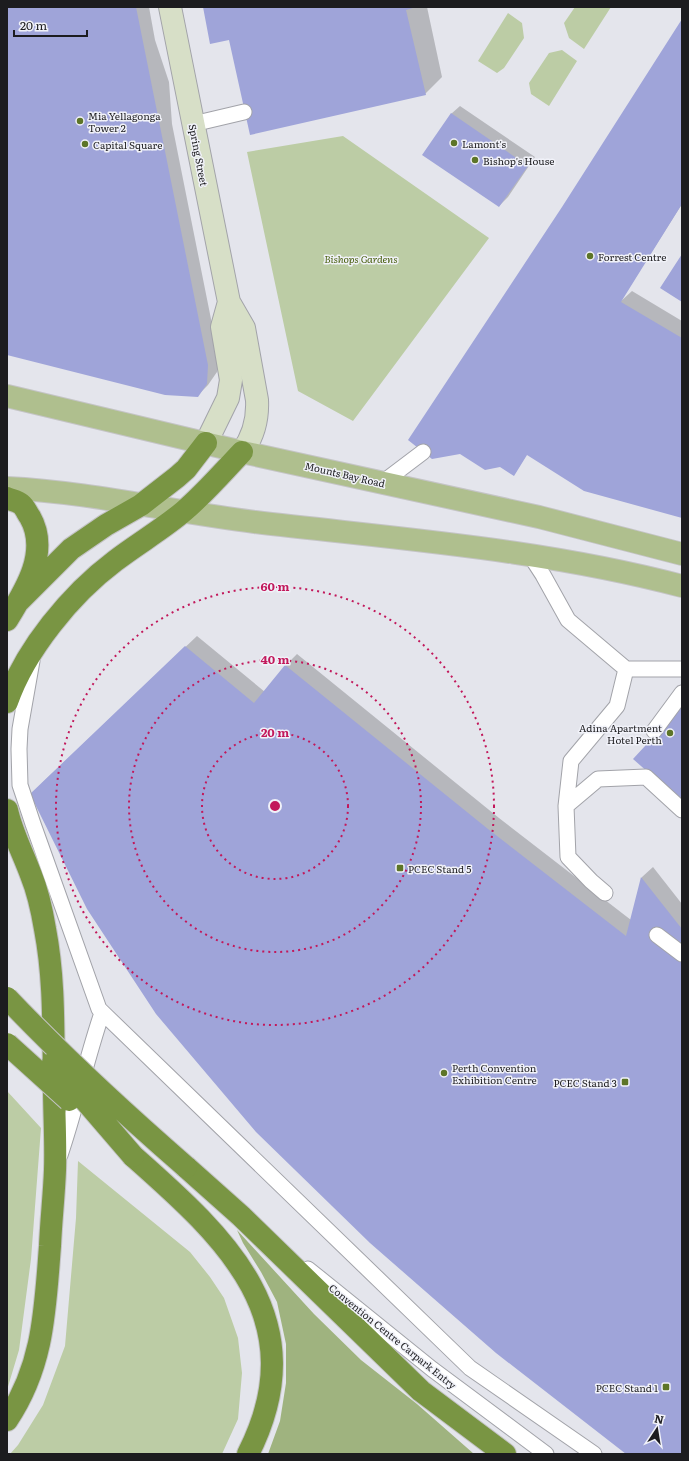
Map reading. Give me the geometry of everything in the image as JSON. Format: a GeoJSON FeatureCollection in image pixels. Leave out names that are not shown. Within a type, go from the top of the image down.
{"type":"FeatureCollection","features":[{"type":"Feature","properties":{"kind":"highway"},"geometry":{"type":"LineString","coordinates":[[19,601],[71,549],[163,489],[186,469],[206,443]]}},
{"type":"Feature","properties":{"kind":"highway"},"geometry":{"type":"LineString","coordinates":[[7,702],[12,689],[34,648],[78,594],[114,562],[184,511],[242,452]]}},
{"type":"Feature","properties":{"kind":"highway"},"geometry":{"type":"LineString","coordinates":[[7,498],[22,505],[31,520],[37,538],[35,565],[30,579],[7,620]]}},
{"type":"Feature","properties":{"kind":"highway"},"geometry":{"type":"LineString","coordinates":[[7,810],[17,842],[31,875],[46,930],[53,983],[55,1170],[45,1311],[41,1338],[26,1386],[7,1420]]}},
{"type":"Feature","properties":{"kind":"highway"},"geometry":{"type":"LineString","coordinates":[[7,998],[48,1041],[110,1100],[241,1216],[421,1391],[505,1454]]}},
{"type":"Feature","properties":{"kind":"highway"},"geometry":{"type":"LineString","coordinates":[[7,1008],[133,1156]]}},
{"type":"Feature","properties":{"kind":"highway"},"geometry":{"type":"LineString","coordinates":[[7,1044],[169,1188],[195,1213],[223,1243],[239,1264],[254,1289],[268,1331],[271,1353],[271,1372],[269,1398],[263,1420],[248,1454]]}},
{"type":"Feature","properties":{"kind":"main road","name":"Spring Street"},"geometry":{"type":"LineString","coordinates":[[170,7],[229,302],[244,328],[257,400],[254,429],[250,441],[242,452]]}},
{"type":"Feature","properties":{"kind":"main road","name":"Spring Street"},"geometry":{"type":"LineString","coordinates":[[206,443],[228,398],[231,380],[222,327],[229,302]]}},
{"type":"Feature","properties":{"kind":"main road","name":"Mounts Bay Road"},"geometry":{"type":"LineString","coordinates":[[7,396],[242,452],[539,517],[682,554]]}},
{"type":"Feature","properties":{"kind":"main road"},"geometry":{"type":"LineString","coordinates":[[7,488],[67,493],[253,522],[426,540],[530,555],[627,571],[682,586]]}},
{"type":"Feature","properties":{"kind":"lane"},"geometry":{"type":"LineString","coordinates":[[193,124],[244,112]]}},
{"type":"Feature","properties":{"kind":"lane"},"geometry":{"type":"LineString","coordinates":[[382,483],[423,452]]}},
{"type":"Feature","properties":{"kind":"lane"},"geometry":{"type":"LineString","coordinates":[[530,555],[568,620],[626,668],[682,669]]}},
{"type":"Feature","properties":{"kind":"lane"},"geometry":{"type":"LineString","coordinates":[[34,648],[20,729],[20,785],[32,824],[99,1009],[470,1368],[594,1454]]}},
{"type":"Feature","properties":{"kind":"lane"},"geometry":{"type":"LineString","coordinates":[[605,893],[568,857],[566,806],[571,761],[617,706],[626,668]]}},
{"type":"Feature","properties":{"kind":"lane"},"geometry":{"type":"LineString","coordinates":[[654,731],[682,693]]}},
{"type":"Feature","properties":{"kind":"lane"},"geometry":{"type":"LineString","coordinates":[[566,806],[598,779],[646,777],[682,810]]}},
{"type":"Feature","properties":{"kind":"lane"},"geometry":{"type":"LineString","coordinates":[[657,935],[682,954]]}},
{"type":"Feature","properties":{"kind":"lane"},"geometry":{"type":"LineString","coordinates":[[55,1170],[73,1116],[90,1049],[102,1013]]}},
{"type":"Feature","properties":{"kind":"lane","name":"Convention Centre Carpark Entry"},"geometry":{"type":"LineString","coordinates":[[241,1216],[432,1370],[546,1454]]}},
{"type":"Feature","properties":{"kind":"green space"},"geometry":{"type":"Polygon","coordinates":[[[575,7],[611,7],[584,49],[569,38],[564,23],[575,7]]]}},
{"type":"Feature","properties":{"kind":"green space"},"geometry":{"type":"Polygon","coordinates":[[[508,13],[522,23],[524,38],[504,68],[497,73],[478,61],[508,13]]]}},
{"type":"Feature","properties":{"kind":"green space"},"geometry":{"type":"Polygon","coordinates":[[[562,50],[577,61],[549,106],[531,94],[529,83],[549,53],[562,50]]]}},
{"type":"Feature","properties":{"kind":"green space","name":"Bishops Gardens"},"geometry":{"type":"Polygon","coordinates":[[[343,136],[489,238],[353,421],[298,391],[247,152],[343,136]]]}},
{"type":"Feature","properties":{"kind":"green space"},"geometry":{"type":"Polygon","coordinates":[[[7,1091],[41,1128],[31,1259],[19,1350],[7,1390],[7,1091]]]}},
{"type":"Feature","properties":{"kind":"green space"},"geometry":{"type":"Polygon","coordinates":[[[78,1161],[190,1252],[210,1277],[224,1298],[238,1338],[242,1373],[238,1419],[222,1454],[10,1454],[18,1445],[43,1405],[65,1346],[76,1218],[78,1161]]]}},
{"type":"Feature","properties":{"kind":"green space"},"geometry":{"type":"Polygon","coordinates":[[[237,1230],[314,1314],[361,1360],[417,1404],[474,1454],[268,1454],[280,1421],[286,1383],[286,1344],[277,1302],[237,1230]]]}},
{"type":"Feature","properties":{"kind":"building","name":"Capital Square"},"geometry":{"type":"Polygon","coordinates":[[[7,7],[136,7],[208,365],[207,384],[198,397],[165,395],[7,355],[7,7]]]}},
{"type":"Feature","properties":{"kind":"building"},"geometry":{"type":"Polygon","coordinates":[[[203,7],[416,7],[406,10],[426,95],[250,135],[229,40],[210,44],[203,7]]]}},
{"type":"Feature","properties":{"kind":"building","name":"Forrest Centre"},"geometry":{"type":"Polygon","coordinates":[[[682,19],[682,204],[621,302],[682,338],[682,518],[584,491],[527,455],[514,476],[500,467],[485,470],[460,454],[432,459],[408,440],[562,207],[682,19]]]}},
{"type":"Feature","properties":{"kind":"building","name":"Bishop's House"},"geometry":{"type":"Polygon","coordinates":[[[451,113],[528,166],[499,207],[422,155],[451,113]]]}},
{"type":"Feature","properties":{"kind":"building"},"geometry":{"type":"Polygon","coordinates":[[[682,254],[682,302],[660,288],[682,254]]]}},
{"type":"Feature","properties":{"kind":"building","name":"Perth Convention Exhibition Centre"},"geometry":{"type":"Polygon","coordinates":[[[185,646],[254,703],[285,665],[488,829],[626,936],[641,877],[682,929],[682,1454],[626,1454],[496,1353],[370,1243],[256,1132],[156,1014],[87,909],[30,794],[185,646]]]}},
{"type":"Feature","properties":{"kind":"building","name":"Adina Apartment Hotel Perth"},"geometry":{"type":"Polygon","coordinates":[[[682,706],[682,802],[633,759],[682,706]]]}},
{"type":"Feature","properties":{"kind":"place","name":"Mia Yellagonga Tower 2"},"geometry":{"type":"Point","coordinates":[80,121]}},
{"type":"Feature","properties":{"kind":"place","name":"Lamont's"},"geometry":{"type":"Point","coordinates":[454,143]}},
{"type":"Feature","properties":{"kind":"place","name":"Capital Square"},"geometry":{"type":"Point","coordinates":[85,144]}},
{"type":"Feature","properties":{"kind":"place","name":"Bishop's House"},"geometry":{"type":"Point","coordinates":[475,160]}},
{"type":"Feature","properties":{"kind":"place","name":"Forrest Centre"},"geometry":{"type":"Point","coordinates":[590,256]}},
{"type":"Feature","properties":{"kind":"place","name":"Adina Apartment Hotel Perth"},"geometry":{"type":"Point","coordinates":[670,733]}},
{"type":"Feature","properties":{"kind":"place","name":"PCEC Stand 5"},"geometry":{"type":"Point","coordinates":[400,868]}},
{"type":"Feature","properties":{"kind":"place","name":"Perth Convention Exhibition Centre"},"geometry":{"type":"Point","coordinates":[444,1073]}},
{"type":"Feature","properties":{"kind":"place","name":"PCEC Stand 3"},"geometry":{"type":"Point","coordinates":[625,1082]}},
{"type":"Feature","properties":{"kind":"place","name":"PCEC Stand 1"},"geometry":{"type":"Point","coordinates":[666,1387]}}]}
